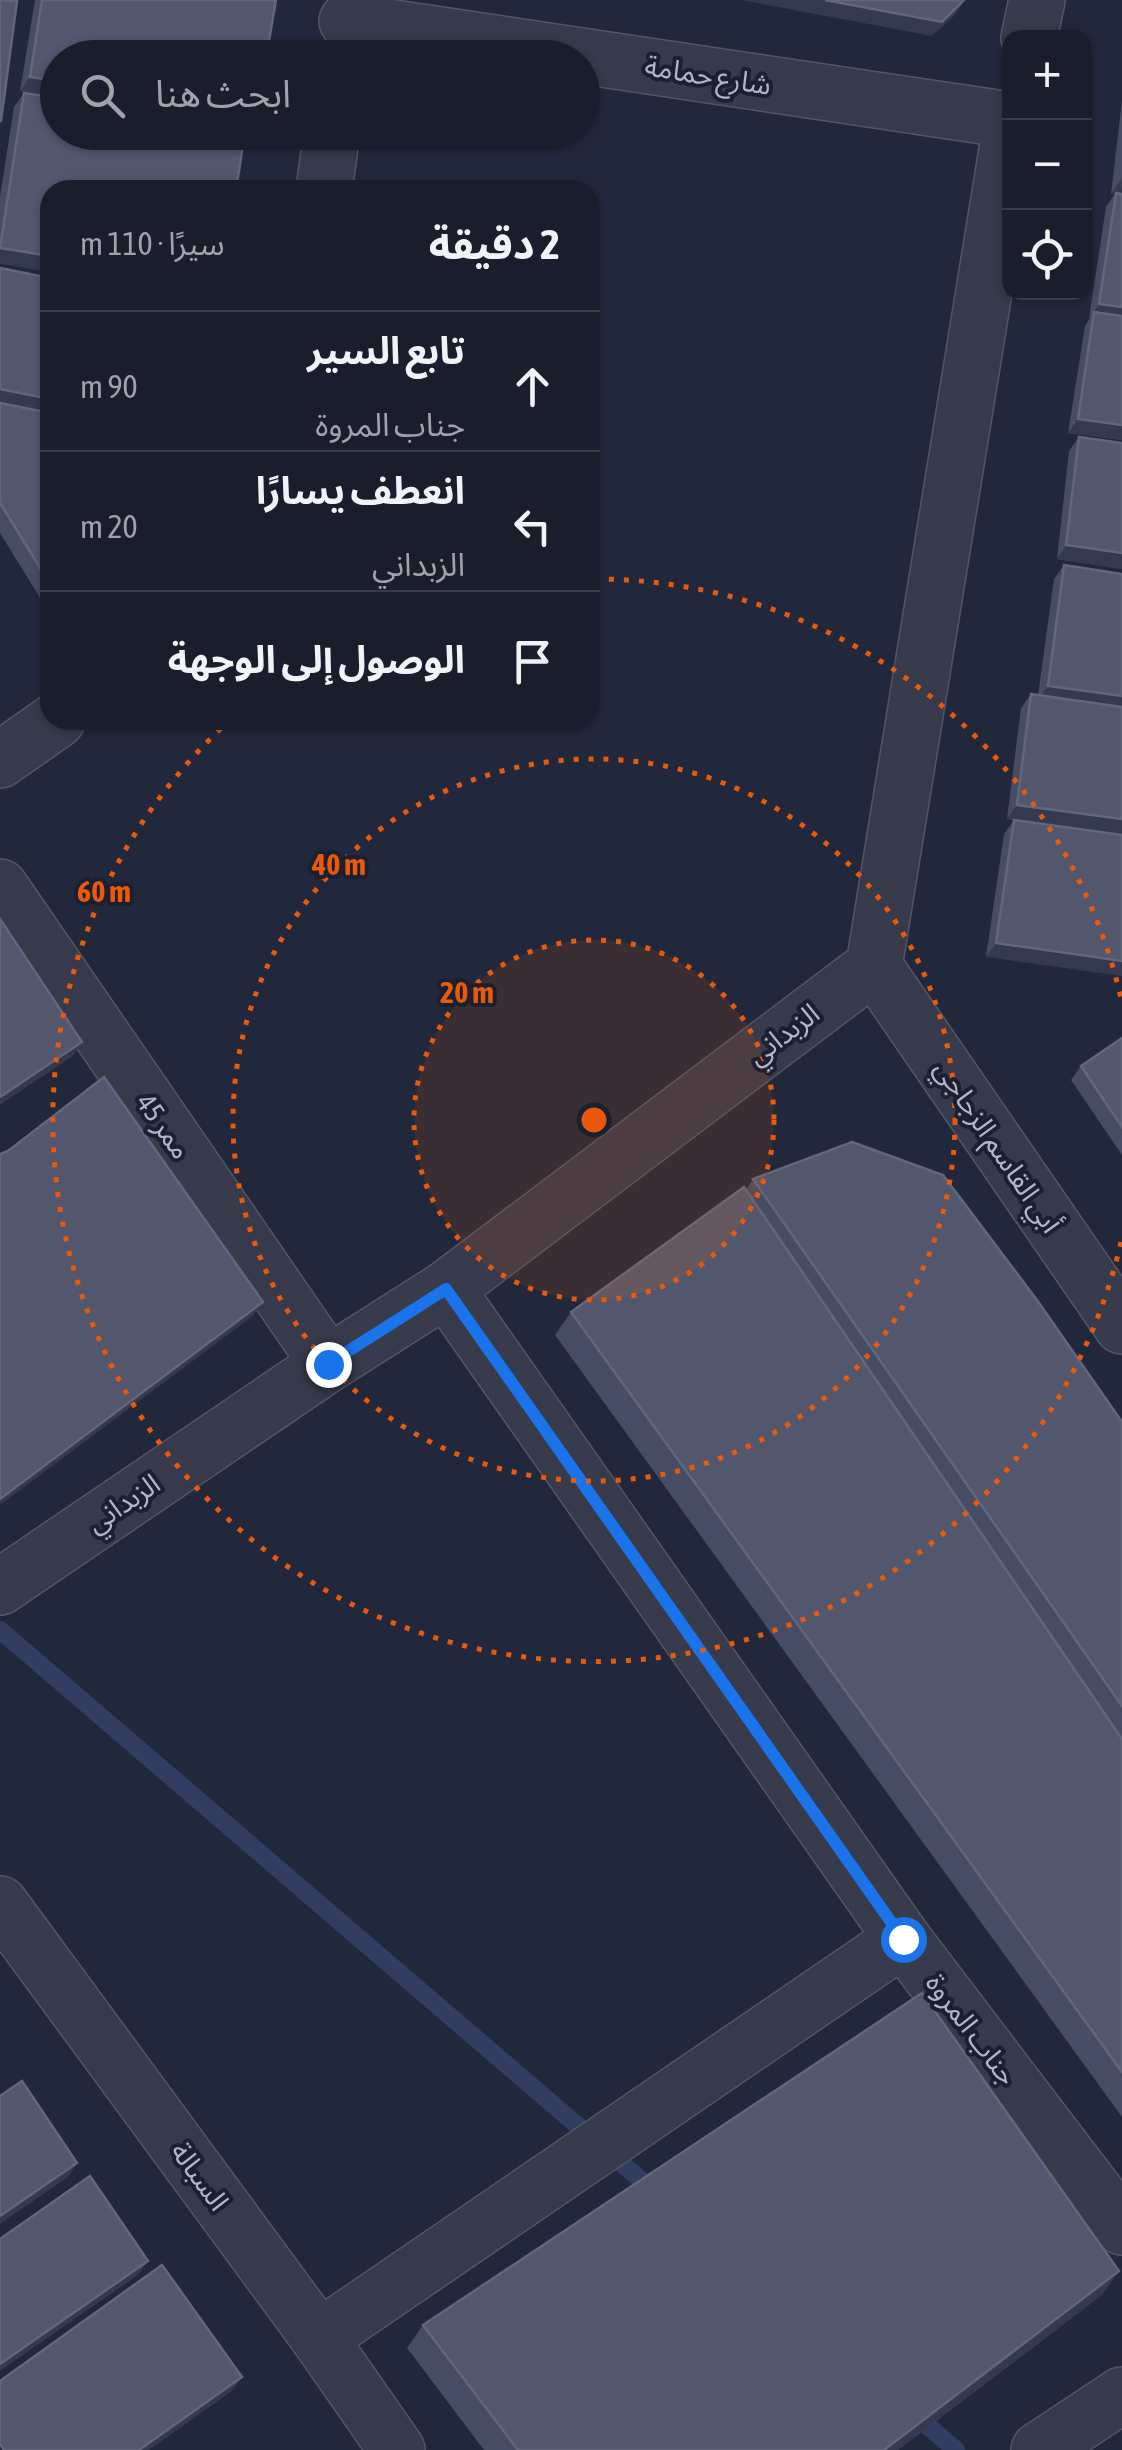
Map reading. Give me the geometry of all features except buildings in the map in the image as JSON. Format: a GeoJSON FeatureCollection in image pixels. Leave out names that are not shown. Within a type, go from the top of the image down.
{"type":"FeatureCollection","features":[{"type":"Feature","properties":{"kind":"street"},"geometry":{"type":"LineString","coordinates":[[1031,30],[1037,0]]}},
{"type":"Feature","properties":{"kind":"street","name":"شارع حمامة"},"geometry":{"type":"LineString","coordinates":[[346,26],[445,40]]}},
{"type":"Feature","properties":{"kind":"street","name":"شارع حمامة"},"geometry":{"type":"LineString","coordinates":[[600,62],[1002,119]]}},
{"type":"Feature","properties":{"kind":"street"},"geometry":{"type":"LineString","coordinates":[[325,180],[330,150]]}},
{"type":"Feature","properties":{"kind":"street"},"geometry":{"type":"LineString","coordinates":[[874,966],[1002,181]]}},
{"type":"Feature","properties":{"kind":"street"},"geometry":{"type":"LineString","coordinates":[[0,760],[43,730]]}},
{"type":"Feature","properties":{"kind":"street","name":"ممر 45"},"geometry":{"type":"LineString","coordinates":[[0,887],[328,1364]]}},
{"type":"Feature","properties":{"kind":"street","name":"الزبداني"},"geometry":{"type":"LineString","coordinates":[[0,1586],[446,1289],[874,966]]}},
{"type":"Feature","properties":{"kind":"street","name":"أبي القاسم الزجاجي"},"geometry":{"type":"LineString","coordinates":[[874,966],[1122,1326]]}},
{"type":"Feature","properties":{"kind":"street","name":"جناب المروة"},"geometry":{"type":"LineString","coordinates":[[446,1289],[903,1939],[1122,2226]]}},
{"type":"Feature","properties":{"kind":"street","name":"السبالة"},"geometry":{"type":"LineString","coordinates":[[0,1904],[397,2450]]}},
{"type":"Feature","properties":{"kind":"street"},"geometry":{"type":"LineString","coordinates":[[318,2338],[903,1939]]}},
{"type":"Feature","properties":{"kind":"street"},"geometry":{"type":"LineString","coordinates":[[1039,2450],[1122,2395]]}},
{"type":"Feature","properties":{"kind":"waterway"},"geometry":{"type":"LineString","coordinates":[[0,1630],[656,2193]]}},
{"type":"Feature","properties":{"kind":"waterway"},"geometry":{"type":"LineString","coordinates":[[911,2412],[956,2450]]}},
{"type":"Feature","properties":{"kind":"route"},"geometry":{"type":"LineString","coordinates":[[328,1364],[446,1289],[903,1939]]}}]}
